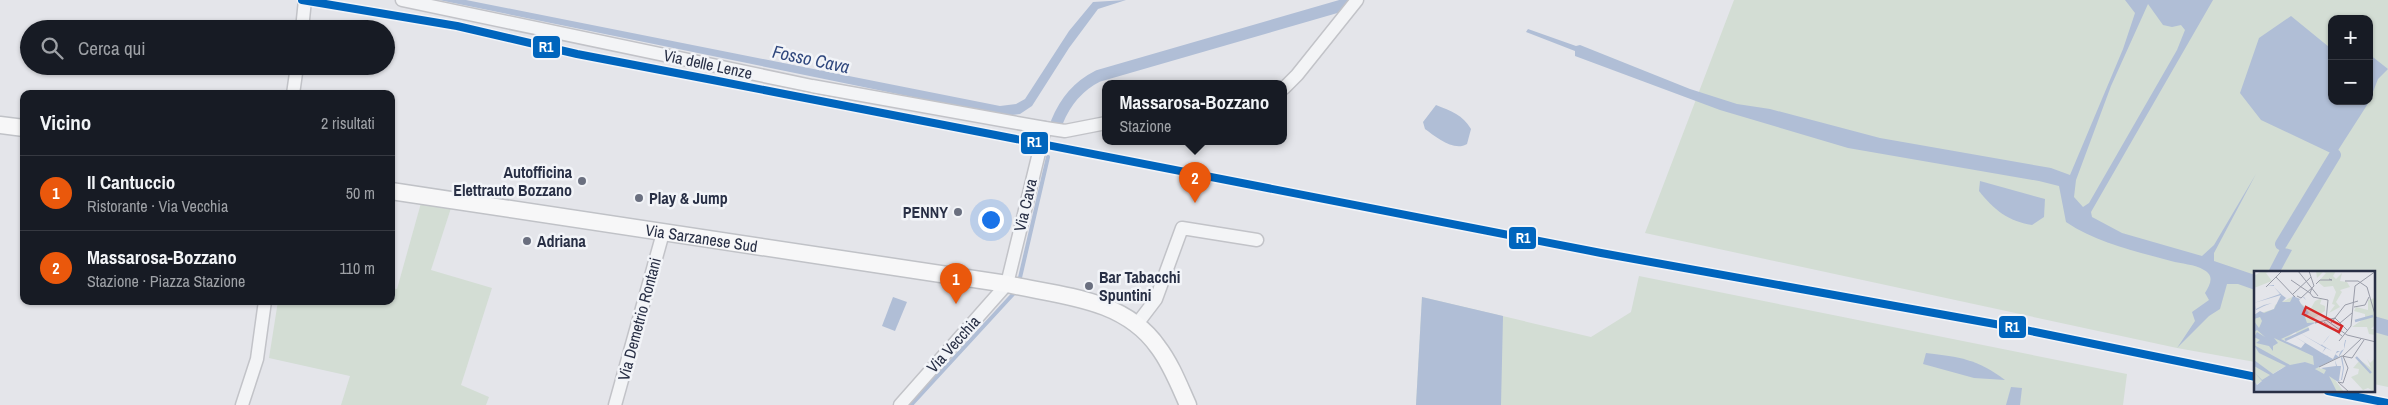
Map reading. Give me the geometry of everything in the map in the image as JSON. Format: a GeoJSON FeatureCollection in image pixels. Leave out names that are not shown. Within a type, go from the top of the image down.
{"type":"FeatureCollection","features":[{"type":"Feature","properties":{"kind":"main road"},"geometry":{"type":"LineString","coordinates":[[0,125],[20,128]]}},
{"type":"Feature","properties":{"kind":"main road","name":"Via Sarzanese Sud"},"geometry":{"type":"LineString","coordinates":[[395,192],[1014,285],[1104,306],[1118,311],[1137,324],[1158,346],[1170,366],[1188,405]]}},
{"type":"Feature","properties":{"kind":"street"},"geometry":{"type":"LineString","coordinates":[[303,20],[305,0]]}},
{"type":"Feature","properties":{"kind":"street","name":"Via delle Lenze"},"geometry":{"type":"LineString","coordinates":[[402,0],[812,86],[1044,128]]}},
{"type":"Feature","properties":{"kind":"street"},"geometry":{"type":"LineString","coordinates":[[1287,85],[1357,0]]}},
{"type":"Feature","properties":{"kind":"street"},"geometry":{"type":"LineString","coordinates":[[294,90],[296,75]]}},
{"type":"Feature","properties":{"kind":"street"},"geometry":{"type":"LineString","coordinates":[[1044,128],[1065,131],[1102,124]]}},
{"type":"Feature","properties":{"kind":"street","name":"Via Cava"},"geometry":{"type":"LineString","coordinates":[[1014,285],[1044,128]]}},
{"type":"Feature","properties":{"kind":"street"},"geometry":{"type":"LineString","coordinates":[[1137,324],[1156,299],[1182,228],[1257,240]]}},
{"type":"Feature","properties":{"kind":"street","name":"Via Demetrio Rontani"},"geometry":{"type":"LineString","coordinates":[[615,405],[663,233]]}},
{"type":"Feature","properties":{"kind":"street","name":"Via Vecchia"},"geometry":{"type":"LineString","coordinates":[[900,405],[1014,285]]}},
{"type":"Feature","properties":{"kind":"street"},"geometry":{"type":"LineString","coordinates":[[242,405],[257,359],[264,305]]}},
{"type":"Feature","properties":{"kind":"shaded area"},"geometry":{"type":"Polygon","coordinates":[[[1734,0],[2388,0],[2388,387],[2376,384],[2376,271],[2254,271],[2254,362],[2177,348],[1645,233],[1734,0]]]}},
{"type":"Feature","properties":{"kind":"shaded area"},"geometry":{"type":"Polygon","coordinates":[[[421,203],[451,208],[431,270],[492,288],[461,385],[489,397],[486,405],[341,405],[350,376],[269,358],[277,305],[395,305],[395,289],[397,289],[421,203]]]}},
{"type":"Feature","properties":{"kind":"shaded area"},"geometry":{"type":"Polygon","coordinates":[[[1639,276],[2127,374],[2123,405],[1416,405],[1422,297],[1591,337],[1631,312],[1639,276]]]}},
{"type":"Feature","properties":{"kind":"water"},"geometry":{"type":"Polygon","coordinates":[[[439,0],[466,0],[1000,106],[1016,104],[1025,99],[1069,31],[1093,2],[1126,0],[1098,9],[1069,48],[1032,106],[1020,114],[1005,116],[439,0]]]}},
{"type":"Feature","properties":{"kind":"water"},"geometry":{"type":"Polygon","coordinates":[[[2125,0],[2213,0],[2091,212],[2092,217],[2122,233],[2202,256],[2214,245],[2256,174],[2214,253],[2214,261],[2254,275],[2254,290],[2238,284],[2227,284],[2220,309],[2209,316],[2177,348],[2195,321],[2192,312],[2209,300],[2205,293],[2210,284],[2210,275],[2196,266],[2171,261],[2103,241],[2066,222],[2059,186],[1848,148],[1720,110],[1575,56],[1575,51],[1526,32],[1528,29],[1576,46],[1580,45],[1690,89],[1737,104],[1770,109],[1880,138],[2051,168],[2070,175],[2123,49],[2135,13],[2125,0]],[[2148,4],[2111,86],[2076,180],[2074,197],[2083,207],[2089,203],[2177,50],[2185,30],[2181,25],[2172,27],[2163,25],[2148,4]]]}},
{"type":"Feature","properties":{"kind":"water"},"geometry":{"type":"Polygon","coordinates":[[[2291,16],[2328,46],[2328,105],[2367,105],[2335,155],[2261,120],[2240,93],[2259,38],[2291,16]]]}},
{"type":"Feature","properties":{"kind":"water"},"geometry":{"type":"Polygon","coordinates":[[[2373,57],[2388,69],[2378,79],[2373,92],[2373,57]]]}},
{"type":"Feature","properties":{"kind":"water"},"geometry":{"type":"Polygon","coordinates":[[[1436,105],[1456,114],[1468,124],[1471,129],[1467,144],[1462,146],[1451,145],[1425,129],[1423,122],[1436,105]]]}},
{"type":"Feature","properties":{"kind":"water"},"geometry":{"type":"Polygon","coordinates":[[[1980,181],[2045,199],[2044,217],[2032,225],[2016,221],[2002,214],[1979,191],[1980,181]]]}},
{"type":"Feature","properties":{"kind":"water"},"geometry":{"type":"Polygon","coordinates":[[[2281,247],[2292,250],[2281,271],[2269,271],[2281,247]]]}},
{"type":"Feature","properties":{"kind":"water"},"geometry":{"type":"Polygon","coordinates":[[[893,297],[907,302],[895,331],[882,326],[893,297]]]}},
{"type":"Feature","properties":{"kind":"water"},"geometry":{"type":"Polygon","coordinates":[[[1422,297],[1503,316],[1501,405],[1416,405],[1422,297]]]}},
{"type":"Feature","properties":{"kind":"water"},"geometry":{"type":"Polygon","coordinates":[[[2376,317],[2388,320],[2388,336],[2376,333],[2376,317]]]}},
{"type":"Feature","properties":{"kind":"water"},"geometry":{"type":"Polygon","coordinates":[[[1926,353],[1977,363],[2005,380],[1974,378],[1923,364],[1926,353]]]}},
{"type":"Feature","properties":{"kind":"water"},"geometry":{"type":"Polygon","coordinates":[[[2011,387],[2022,388],[2020,405],[2006,405],[2011,387]]]}},
{"type":"Feature","properties":{"kind":"waterway"},"geometry":{"type":"LineString","coordinates":[[1057,122],[1073,95],[1098,76],[1347,4]]}},
{"type":"Feature","properties":{"kind":"waterway"},"geometry":{"type":"LineString","coordinates":[[2281,244],[2335,155]]}},
{"type":"Feature","properties":{"kind":"waterway","name":"Fosso Cava"},"geometry":{"type":"LineString","coordinates":[[1019,282],[1048,157]]}},
{"type":"Feature","properties":{"kind":"waterway","name":"Fosso Cava"},"geometry":{"type":"LineString","coordinates":[[911,405],[1016,291]]}},
{"type":"Feature","properties":{"kind":"transit line","name":"R1"},"geometry":{"type":"LineString","coordinates":[[302,0],[457,26],[577,54],[1601,253],[2006,326],[2254,377]]}},
{"type":"Feature","properties":{"kind":"transit line","name":"R1"},"geometry":{"type":"LineString","coordinates":[[2333,392],[2388,403]]}},
{"type":"Feature","properties":{"kind":"place","name":"Autofficina Elettrauto Bozzano"},"geometry":{"type":"Point","coordinates":[582,181]}},
{"type":"Feature","properties":{"kind":"place","name":"Play & Jump"},"geometry":{"type":"Point","coordinates":[639,198]}},
{"type":"Feature","properties":{"kind":"place","name":"Massarosa-Bozzano"},"geometry":{"type":"Point","coordinates":[1195,203]}},
{"type":"Feature","properties":{"kind":"place","name":"PENNY"},"geometry":{"type":"Point","coordinates":[958,212]}},
{"type":"Feature","properties":{"kind":"place","name":"Adriana"},"geometry":{"type":"Point","coordinates":[527,241]}},
{"type":"Feature","properties":{"kind":"place","name":"Bar Tabacchi Spuntini"},"geometry":{"type":"Point","coordinates":[1089,286]}},
{"type":"Feature","properties":{"kind":"place","name":"Il Cantuccio"},"geometry":{"type":"Point","coordinates":[956,304]}}]}
